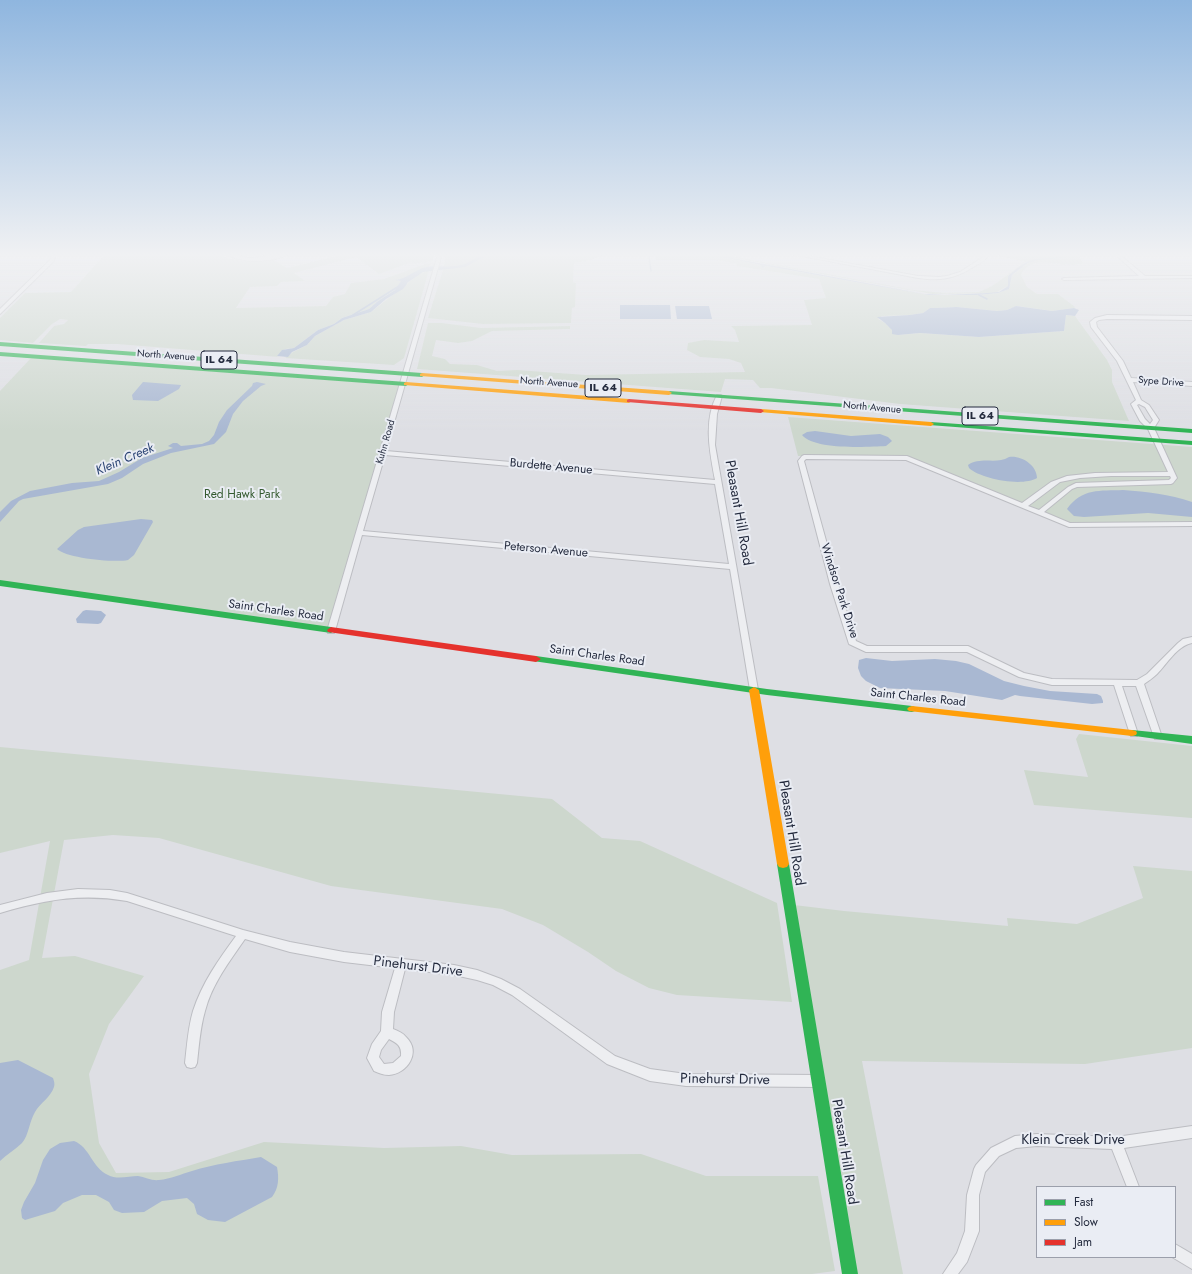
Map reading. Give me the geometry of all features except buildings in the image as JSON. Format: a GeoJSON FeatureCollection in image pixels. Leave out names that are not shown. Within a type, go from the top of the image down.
{"type":"FeatureCollection","features":[{"type":"Feature","properties":{"kind":"main road","name":"North Avenue"},"geometry":{"type":"LineString","coordinates":[[0,344],[1192,431]]}},
{"type":"Feature","properties":{"kind":"main road","name":"North Avenue"},"geometry":{"type":"LineString","coordinates":[[0,354],[1192,443]]}},
{"type":"Feature","properties":{"kind":"main road","name":"Saint Charles Road"},"geometry":{"type":"LineString","coordinates":[[0,583],[754,690],[854,703],[1192,740]]}},
{"type":"Feature","properties":{"kind":"main road","name":"Pleasant Hill Road"},"geometry":{"type":"LineString","coordinates":[[754,690],[850,1274]]}},
{"type":"Feature","properties":{"kind":"street","name":"Kuhn Road"},"geometry":{"type":"LineString","coordinates":[[331,630],[423,313]]}},
{"type":"Feature","properties":{"kind":"street"},"geometry":{"type":"LineString","coordinates":[[1151,428],[1156,420],[1147,406],[1139,401],[1120,362],[1094,327],[1094,321],[1107,317],[1192,318]]}},
{"type":"Feature","properties":{"kind":"street","name":"Sype Drive"},"geometry":{"type":"LineString","coordinates":[[1129,380],[1192,384]]}},
{"type":"Feature","properties":{"kind":"street","name":"Pleasant Hill Road"},"geometry":{"type":"LineString","coordinates":[[719,396],[715,407],[712,445],[754,690]]}},
{"type":"Feature","properties":{"kind":"street"},"geometry":{"type":"LineString","coordinates":[[1039,513],[1076,484],[1171,482],[1174,478],[1157,440],[1151,428],[1142,420],[1134,404],[1139,401]]}},
{"type":"Feature","properties":{"kind":"street","name":"Burdette Avenue"},"geometry":{"type":"LineString","coordinates":[[383,453],[718,482]]}},
{"type":"Feature","properties":{"kind":"street","name":"Windsor Park Drive"},"geometry":{"type":"LineString","coordinates":[[1139,683],[1052,682],[1022,675],[968,649],[866,649],[852,642],[834,584],[801,461],[804,457],[908,458],[1039,513],[1069,524],[1192,524]]}},
{"type":"Feature","properties":{"kind":"street"},"geometry":{"type":"LineString","coordinates":[[1023,506],[1059,480],[1068,477],[1167,475],[1172,473]]}},
{"type":"Feature","properties":{"kind":"street"},"geometry":{"type":"LineString","coordinates":[[1127,475],[1133,483]]}},
{"type":"Feature","properties":{"kind":"street","name":"Peterson Avenue"},"geometry":{"type":"LineString","coordinates":[[360,533],[733,567]]}},
{"type":"Feature","properties":{"kind":"street"},"geometry":{"type":"LineString","coordinates":[[1158,736],[1139,683],[1149,676],[1180,645],[1188,640],[1192,640]]}},
{"type":"Feature","properties":{"kind":"street"},"geometry":{"type":"LineString","coordinates":[[1117,683],[1134,734]]}},
{"type":"Feature","properties":{"kind":"street","name":"Pinehurst Drive"},"geometry":{"type":"LineString","coordinates":[[0,909],[55,894],[93,892],[127,897],[243,934],[290,946],[344,957],[401,965],[454,970],[497,982],[530,1001],[611,1060],[650,1075],[686,1080],[818,1081]]}},
{"type":"Feature","properties":{"kind":"street"},"geometry":{"type":"LineString","coordinates":[[191,1063],[196,1023],[204,995],[215,975],[243,934]]}},
{"type":"Feature","properties":{"kind":"street"},"geometry":{"type":"LineString","coordinates":[[387,1032],[388,1012],[401,965]]}},
{"type":"Feature","properties":{"kind":"street","name":"Klein Creek Drive"},"geometry":{"type":"LineString","coordinates":[[950,1274],[962,1257],[972,1231],[973,1195],[980,1168],[995,1152],[1014,1142],[1037,1140],[1116,1143],[1192,1132]]}},
{"type":"Feature","properties":{"kind":"street"},"geometry":{"type":"LineString","coordinates":[[1116,1143],[1132,1186]]}},
{"type":"Feature","properties":{"kind":"street"},"geometry":{"type":"LineString","coordinates":[[1176,1252],[1192,1262]]}},
{"type":"Feature","properties":{"kind":"green space"},"geometry":{"type":"Polygon","coordinates":[[[5,313],[356,313],[342,318],[334,324],[318,330],[294,348],[285,349],[277,356],[279,357],[117,344],[88,344],[86,346],[39,343],[54,326],[64,324],[68,320],[60,319],[52,324],[33,343],[0,340],[0,318],[5,313]]]}},
{"type":"Feature","properties":{"kind":"green space"},"geometry":{"type":"Polygon","coordinates":[[[366,313],[417,313],[404,358],[394,365],[285,358],[307,345],[315,336],[344,320],[366,313]]]}},
{"type":"Feature","properties":{"kind":"green space"},"geometry":{"type":"Polygon","coordinates":[[[429,313],[572,313],[571,323],[483,324],[428,318],[429,313]]]}},
{"type":"Feature","properties":{"kind":"green space"},"geometry":{"type":"Polygon","coordinates":[[[808,313],[920,313],[882,316],[878,319],[885,323],[898,335],[920,333],[979,337],[1064,331],[1066,315],[1075,316],[1107,360],[1112,370],[1112,382],[1129,421],[900,404],[771,388],[760,388],[753,380],[725,379],[721,392],[417,369],[428,323],[442,323],[481,328],[570,326],[570,329],[492,331],[472,341],[458,343],[436,340],[432,356],[445,359],[450,364],[477,365],[497,371],[517,370],[586,375],[745,372],[741,363],[729,359],[700,357],[687,350],[688,343],[704,340],[739,342],[735,330],[731,326],[812,325],[808,313]]]}},
{"type":"Feature","properties":{"kind":"green space","name":"Red Hawk Park"},"geometry":{"type":"Polygon","coordinates":[[[31,358],[401,385],[332,631],[0,583],[0,391],[31,358]]]}},
{"type":"Feature","properties":{"kind":"green space"},"geometry":{"type":"Polygon","coordinates":[[[788,417],[1192,447],[1192,522],[1069,523],[907,456],[798,456],[788,417]]]}},
{"type":"Feature","properties":{"kind":"green space"},"geometry":{"type":"Polygon","coordinates":[[[1079,734],[1192,746],[1192,818],[1034,805],[1024,770],[1088,777],[1076,739],[1079,734]]]}},
{"type":"Feature","properties":{"kind":"green space"},"geometry":{"type":"Polygon","coordinates":[[[0,747],[552,799],[602,838],[640,841],[777,903],[792,1002],[677,995],[649,988],[616,971],[543,925],[502,909],[331,886],[159,838],[113,835],[64,840],[42,958],[75,956],[144,976],[109,1024],[89,1074],[99,1143],[116,1173],[169,1172],[264,1142],[384,1148],[461,1146],[512,1155],[641,1154],[706,1176],[818,1176],[835,1271],[812,1274],[0,1274],[0,970],[29,960],[50,841],[0,853],[0,747]]]}},
{"type":"Feature","properties":{"kind":"green space"},"geometry":{"type":"Polygon","coordinates":[[[1133,866],[1192,871],[1192,1048],[1085,1064],[862,1061],[903,1274],[855,1274],[794,905],[1008,926],[1007,918],[1077,924],[1143,898],[1133,866]]]}},
{"type":"Feature","properties":{"kind":"water"},"geometry":{"type":"Polygon","coordinates":[[[356,313],[366,313],[344,320],[315,336],[307,345],[292,352],[288,357],[277,356],[282,350],[294,348],[318,330],[334,324],[342,318],[356,313]]]}},
{"type":"Feature","properties":{"kind":"water"},"geometry":{"type":"Polygon","coordinates":[[[620,313],[671,313],[671,319],[620,319],[620,313]]]}},
{"type":"Feature","properties":{"kind":"water"},"geometry":{"type":"Polygon","coordinates":[[[676,313],[711,313],[712,319],[677,319],[676,313]]]}},
{"type":"Feature","properties":{"kind":"water"},"geometry":{"type":"Polygon","coordinates":[[[920,313],[1077,313],[1075,316],[1066,315],[1064,331],[979,337],[920,333],[898,335],[892,334],[892,330],[877,317],[920,313]]]}},
{"type":"Feature","properties":{"kind":"water"},"geometry":{"type":"Polygon","coordinates":[[[143,382],[181,385],[179,389],[158,401],[133,400],[132,395],[143,382]]]}},
{"type":"Feature","properties":{"kind":"water"},"geometry":{"type":"Polygon","coordinates":[[[257,382],[266,384],[261,386],[243,401],[233,414],[226,432],[214,444],[171,453],[143,464],[122,478],[108,484],[23,499],[19,501],[0,522],[0,512],[11,501],[30,491],[72,483],[99,481],[119,472],[142,458],[173,448],[168,446],[173,443],[177,443],[181,446],[202,444],[209,441],[214,435],[219,422],[227,410],[252,386],[253,383],[257,382]]]}},
{"type":"Feature","properties":{"kind":"water"},"geometry":{"type":"Polygon","coordinates":[[[815,431],[851,436],[880,434],[888,437],[892,441],[886,446],[841,446],[818,443],[808,440],[802,435],[807,432],[815,431]]]}},
{"type":"Feature","properties":{"kind":"water"},"geometry":{"type":"Polygon","coordinates":[[[1009,457],[1023,459],[1028,462],[1034,469],[1037,478],[1030,481],[1012,482],[992,478],[975,472],[969,468],[968,465],[978,461],[999,460],[1009,457]]]}},
{"type":"Feature","properties":{"kind":"water"},"geometry":{"type":"Polygon","coordinates":[[[1123,490],[1166,495],[1192,502],[1192,517],[1148,513],[1084,517],[1074,516],[1067,509],[1079,497],[1085,494],[1099,491],[1123,490]]]}},
{"type":"Feature","properties":{"kind":"water"},"geometry":{"type":"Polygon","coordinates":[[[141,519],[152,520],[153,522],[134,555],[128,560],[112,561],[91,559],[70,555],[57,549],[78,530],[84,527],[141,519]]]}},
{"type":"Feature","properties":{"kind":"water"},"geometry":{"type":"Polygon","coordinates":[[[83,611],[101,611],[106,615],[101,623],[98,624],[77,623],[76,619],[83,611]]]}},
{"type":"Feature","properties":{"kind":"water"},"geometry":{"type":"Polygon","coordinates":[[[866,658],[892,661],[935,659],[956,661],[969,664],[1004,681],[1024,686],[1050,691],[1097,694],[1101,696],[1103,703],[1092,704],[1015,695],[1002,700],[945,691],[880,688],[866,681],[861,676],[858,668],[859,660],[866,658]]]}},
{"type":"Feature","properties":{"kind":"water"},"geometry":{"type":"Polygon","coordinates":[[[18,1060],[53,1078],[54,1086],[53,1091],[35,1112],[22,1143],[0,1161],[0,1063],[18,1060]]]}},
{"type":"Feature","properties":{"kind":"water"},"geometry":{"type":"Polygon","coordinates":[[[74,1141],[84,1148],[98,1168],[108,1175],[119,1178],[138,1176],[156,1180],[172,1178],[209,1166],[261,1157],[277,1167],[277,1186],[272,1197],[225,1222],[208,1220],[197,1214],[194,1204],[187,1198],[162,1201],[144,1212],[122,1213],[114,1210],[109,1202],[96,1195],[82,1195],[63,1203],[55,1211],[25,1220],[22,1218],[21,1210],[35,1183],[43,1160],[50,1149],[60,1143],[74,1141]]]}},
{"type":"Feature","properties":{"kind":"traffic: fast"},"geometry":{"type":"LineString","coordinates":[[0,344],[422,375]]}},
{"type":"Feature","properties":{"kind":"traffic: fast"},"geometry":{"type":"LineString","coordinates":[[0,354],[406,384]]}},
{"type":"Feature","properties":{"kind":"traffic: fast"},"geometry":{"type":"LineString","coordinates":[[669,393],[1192,431]]}},
{"type":"Feature","properties":{"kind":"traffic: fast"},"geometry":{"type":"LineString","coordinates":[[931,424],[1192,443]]}},
{"type":"Feature","properties":{"kind":"traffic: fast"},"geometry":{"type":"LineString","coordinates":[[0,583],[331,630]]}},
{"type":"Feature","properties":{"kind":"traffic: fast"},"geometry":{"type":"LineString","coordinates":[[536,659],[767,692],[912,709]]}},
{"type":"Feature","properties":{"kind":"traffic: fast"},"geometry":{"type":"LineString","coordinates":[[1132,733],[1192,740]]}},
{"type":"Feature","properties":{"kind":"traffic: fast"},"geometry":{"type":"LineString","coordinates":[[783,864],[850,1274]]}},
{"type":"Feature","properties":{"kind":"traffic: slow"},"geometry":{"type":"LineString","coordinates":[[422,375],[669,393]]}},
{"type":"Feature","properties":{"kind":"traffic: slow"},"geometry":{"type":"LineString","coordinates":[[406,384],[629,401]]}},
{"type":"Feature","properties":{"kind":"traffic: slow"},"geometry":{"type":"LineString","coordinates":[[761,411],[931,424]]}},
{"type":"Feature","properties":{"kind":"traffic: slow"},"geometry":{"type":"LineString","coordinates":[[754,690],[783,864]]}},
{"type":"Feature","properties":{"kind":"traffic: slow"},"geometry":{"type":"LineString","coordinates":[[912,709],[1132,733]]}},
{"type":"Feature","properties":{"kind":"traffic: jam"},"geometry":{"type":"LineString","coordinates":[[629,401],[761,411]]}},
{"type":"Feature","properties":{"kind":"traffic: jam"},"geometry":{"type":"LineString","coordinates":[[331,630],[536,659]]}},
{"type":"Feature","properties":{"kind":"water label","name":"Klein Creek"},"geometry":{"type":"Point","coordinates":[125,460]}}]}
